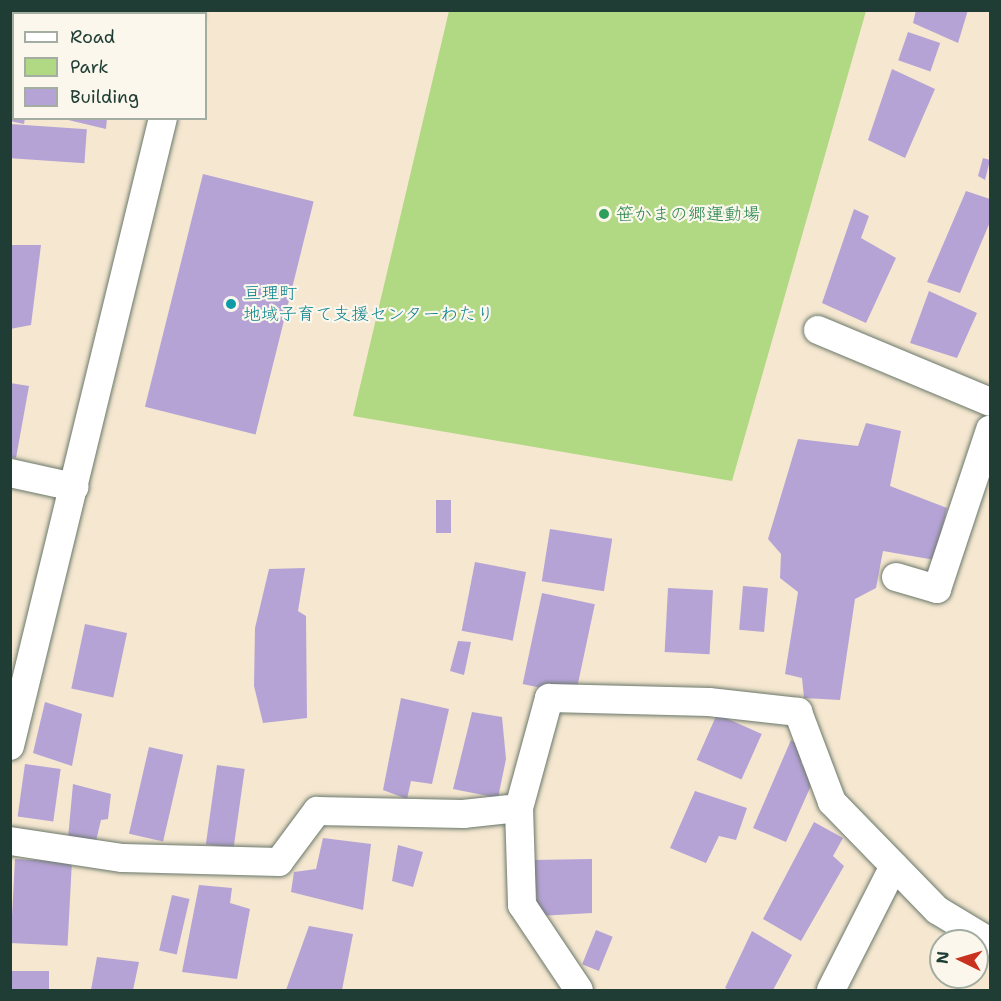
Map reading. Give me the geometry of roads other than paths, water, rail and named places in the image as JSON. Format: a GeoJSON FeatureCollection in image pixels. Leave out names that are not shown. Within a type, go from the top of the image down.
{"type":"FeatureCollection","features":[{"type":"Feature","properties":{"kind":"street"},"geometry":{"type":"LineString","coordinates":[[10,746],[163,120]]}},
{"type":"Feature","properties":{"kind":"street"},"geometry":{"type":"LineString","coordinates":[[818,330],[990,402]]}},
{"type":"Feature","properties":{"kind":"street"},"geometry":{"type":"LineString","coordinates":[[896,577],[937,590],[990,430]]}},
{"type":"Feature","properties":{"kind":"street"},"geometry":{"type":"LineString","coordinates":[[10,473],[74,487]]}},
{"type":"Feature","properties":{"kind":"street"},"geometry":{"type":"LineString","coordinates":[[579,990],[522,906],[519,808],[549,698],[709,702],[798,712],[832,802],[937,910],[990,942]]}},
{"type":"Feature","properties":{"kind":"street"},"geometry":{"type":"LineString","coordinates":[[10,842],[123,858],[279,862],[317,811],[463,814],[519,808]]}},
{"type":"Feature","properties":{"kind":"street"},"geometry":{"type":"LineString","coordinates":[[831,990],[894,866]]}},
{"type":"Feature","properties":{"kind":"place","name":"笹かまの郷運動場"},"geometry":{"type":"Point","coordinates":[604,214]}},
{"type":"Feature","properties":{"kind":"place","name":"亘理町 地域子育て支援センターわたり"},"geometry":{"type":"Point","coordinates":[231,304]}}]}
